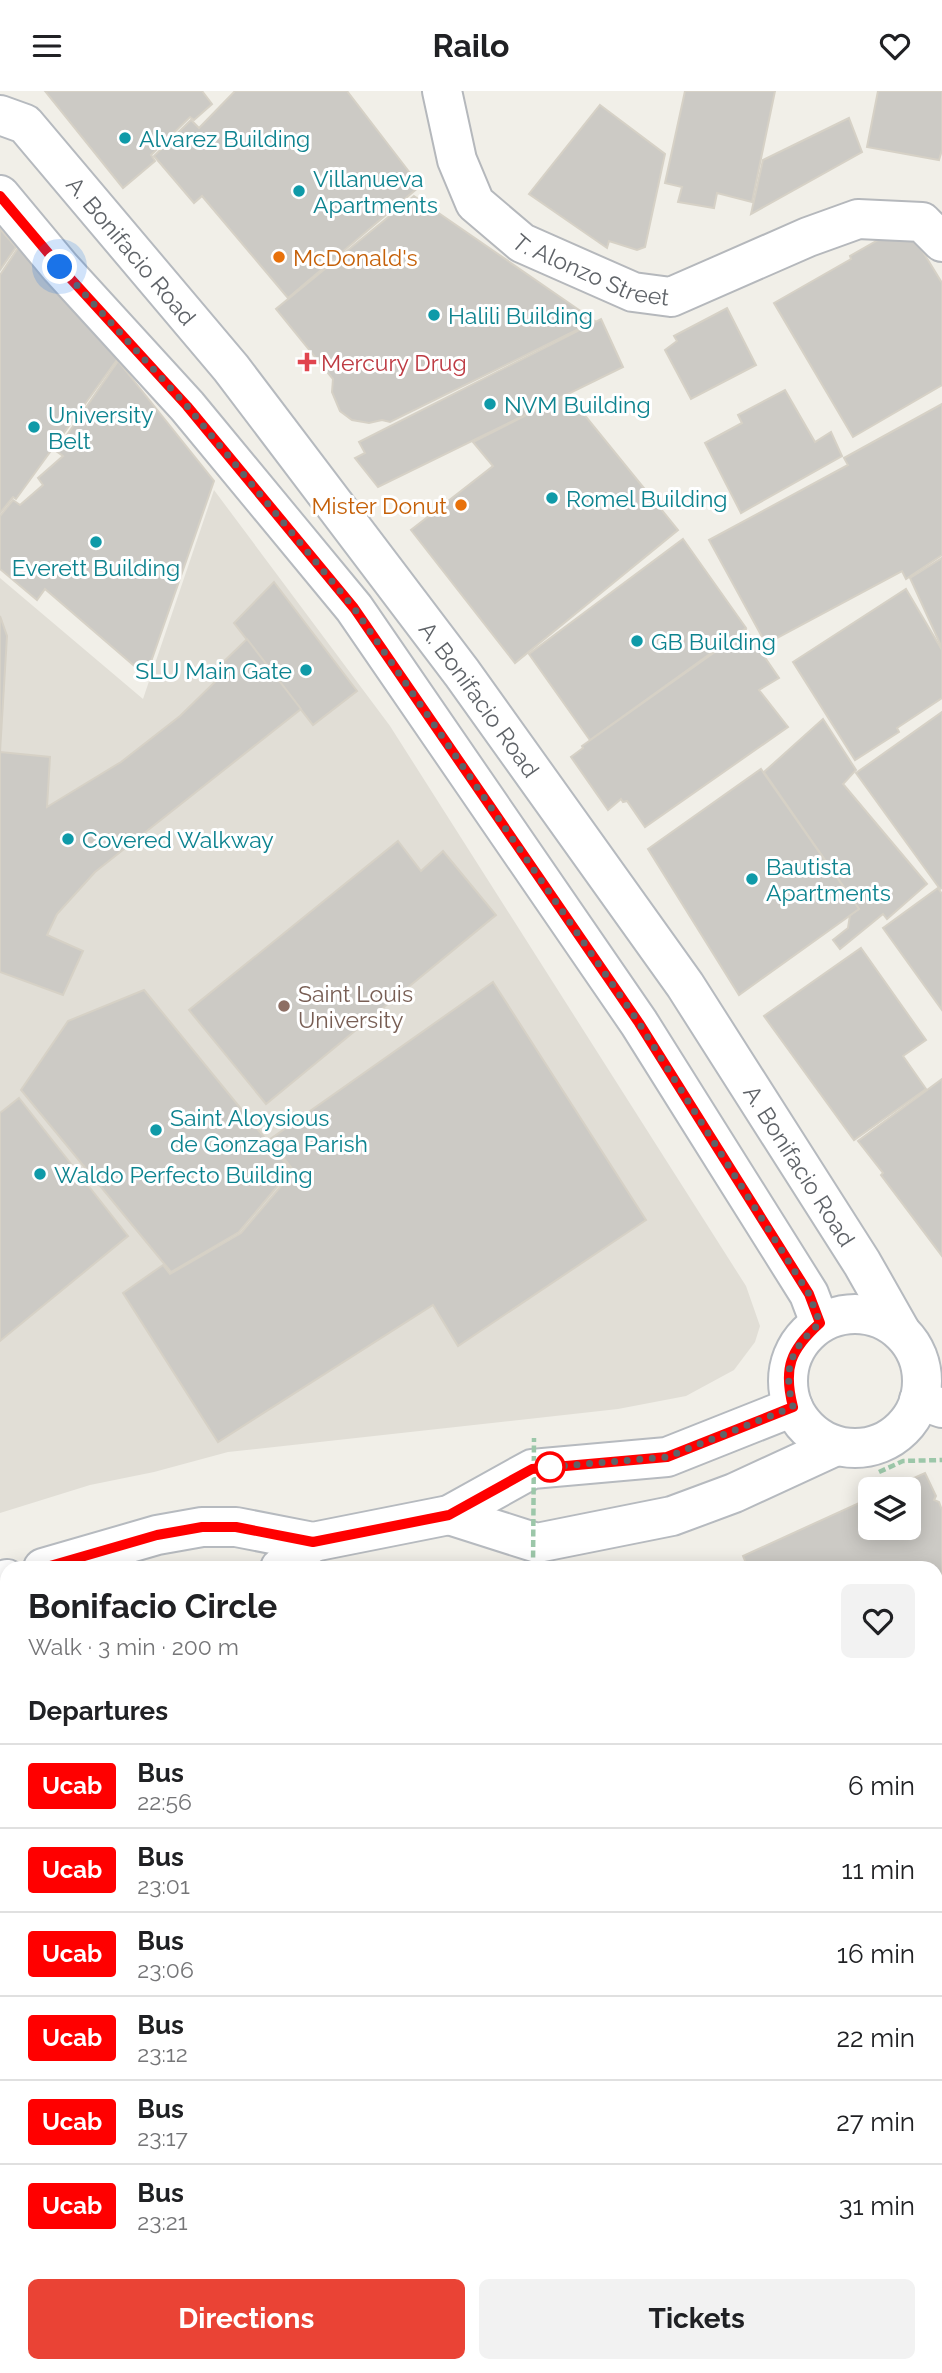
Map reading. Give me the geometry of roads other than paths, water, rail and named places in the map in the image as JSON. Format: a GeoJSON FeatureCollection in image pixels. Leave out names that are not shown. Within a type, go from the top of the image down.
{"type":"FeatureCollection","features":[{"type":"Feature","properties":{"kind":"main road","name":"T. Alonzo Street"},"geometry":{"type":"LineString","coordinates":[[442,91],[457,160],[475,203],[522,243],[633,292],[671,297],[808,237],[858,219],[922,222],[942,241]]}},
{"type":"Feature","properties":{"kind":"main road","name":"A. Bonifacio Road"},"geometry":{"type":"LineString","coordinates":[[0,115],[25,124],[231,368],[454,663],[685,985],[862,1262],[900,1330]]}},
{"type":"Feature","properties":{"kind":"main road"},"geometry":{"type":"LineString","coordinates":[[0,195],[60,267],[187,406],[354,608],[639,1023],[809,1294],[820,1323]]}},
{"type":"Feature","properties":{"kind":"main road"},"geometry":{"type":"LineString","coordinates":[[852,1313],[885,1319],[900,1330],[915,1350],[931,1404],[886,1441],[856,1448],[836,1446],[818,1437],[804,1425],[793,1407],[789,1389],[789,1366],[795,1350],[805,1337],[820,1323],[852,1313]]}},
{"type":"Feature","properties":{"kind":"main road"},"geometry":{"type":"LineString","coordinates":[[67,1561],[157,1535],[202,1527],[236,1527],[313,1542],[449,1515],[532,1469],[667,1457],[793,1407]]}},
{"type":"Feature","properties":{"kind":"main road"},"geometry":{"type":"LineString","coordinates":[[449,1515],[537,1543],[672,1516],[734,1493],[836,1446]]}},
{"type":"Feature","properties":{"kind":"main road"},"geometry":{"type":"LineString","coordinates":[[290,1561],[313,1542]]}},
{"type":"Feature","properties":{"kind":"place","name":"Alvarez Building"},"geometry":{"type":"Point","coordinates":[125,138]}},
{"type":"Feature","properties":{"kind":"place","name":"Villanueva Apartments"},"geometry":{"type":"Point","coordinates":[299,191]}},
{"type":"Feature","properties":{"kind":"place","name":"McDonald's"},"geometry":{"type":"Point","coordinates":[279,257]}},
{"type":"Feature","properties":{"kind":"place","name":"Halili Building"},"geometry":{"type":"Point","coordinates":[434,315]}},
{"type":"Feature","properties":{"kind":"place","name":"Mercury Drug"},"geometry":{"type":"Point","coordinates":[307,362]}},
{"type":"Feature","properties":{"kind":"place","name":"NVM Building"},"geometry":{"type":"Point","coordinates":[490,404]}},
{"type":"Feature","properties":{"kind":"place","name":"University Belt"},"geometry":{"type":"Point","coordinates":[34,427]}},
{"type":"Feature","properties":{"kind":"place","name":"Romel Building"},"geometry":{"type":"Point","coordinates":[552,498]}},
{"type":"Feature","properties":{"kind":"place","name":"Mister Donut"},"geometry":{"type":"Point","coordinates":[461,505]}},
{"type":"Feature","properties":{"kind":"place","name":"Everett Building"},"geometry":{"type":"Point","coordinates":[96,542]}},
{"type":"Feature","properties":{"kind":"place","name":"GB Building"},"geometry":{"type":"Point","coordinates":[637,641]}},
{"type":"Feature","properties":{"kind":"place","name":"SLU Main Gate"},"geometry":{"type":"Point","coordinates":[306,670]}},
{"type":"Feature","properties":{"kind":"place","name":"Covered Walkway"},"geometry":{"type":"Point","coordinates":[68,839]}},
{"type":"Feature","properties":{"kind":"place","name":"Bautista Apartments"},"geometry":{"type":"Point","coordinates":[752,879]}},
{"type":"Feature","properties":{"kind":"place","name":"Saint Louis University"},"geometry":{"type":"Point","coordinates":[284,1006]}},
{"type":"Feature","properties":{"kind":"place","name":"Saint Aloysious de Gonzaga Parish"},"geometry":{"type":"Point","coordinates":[156,1130]}},
{"type":"Feature","properties":{"kind":"place","name":"Waldo Perfecto Building"},"geometry":{"type":"Point","coordinates":[40,1174]}}]}
